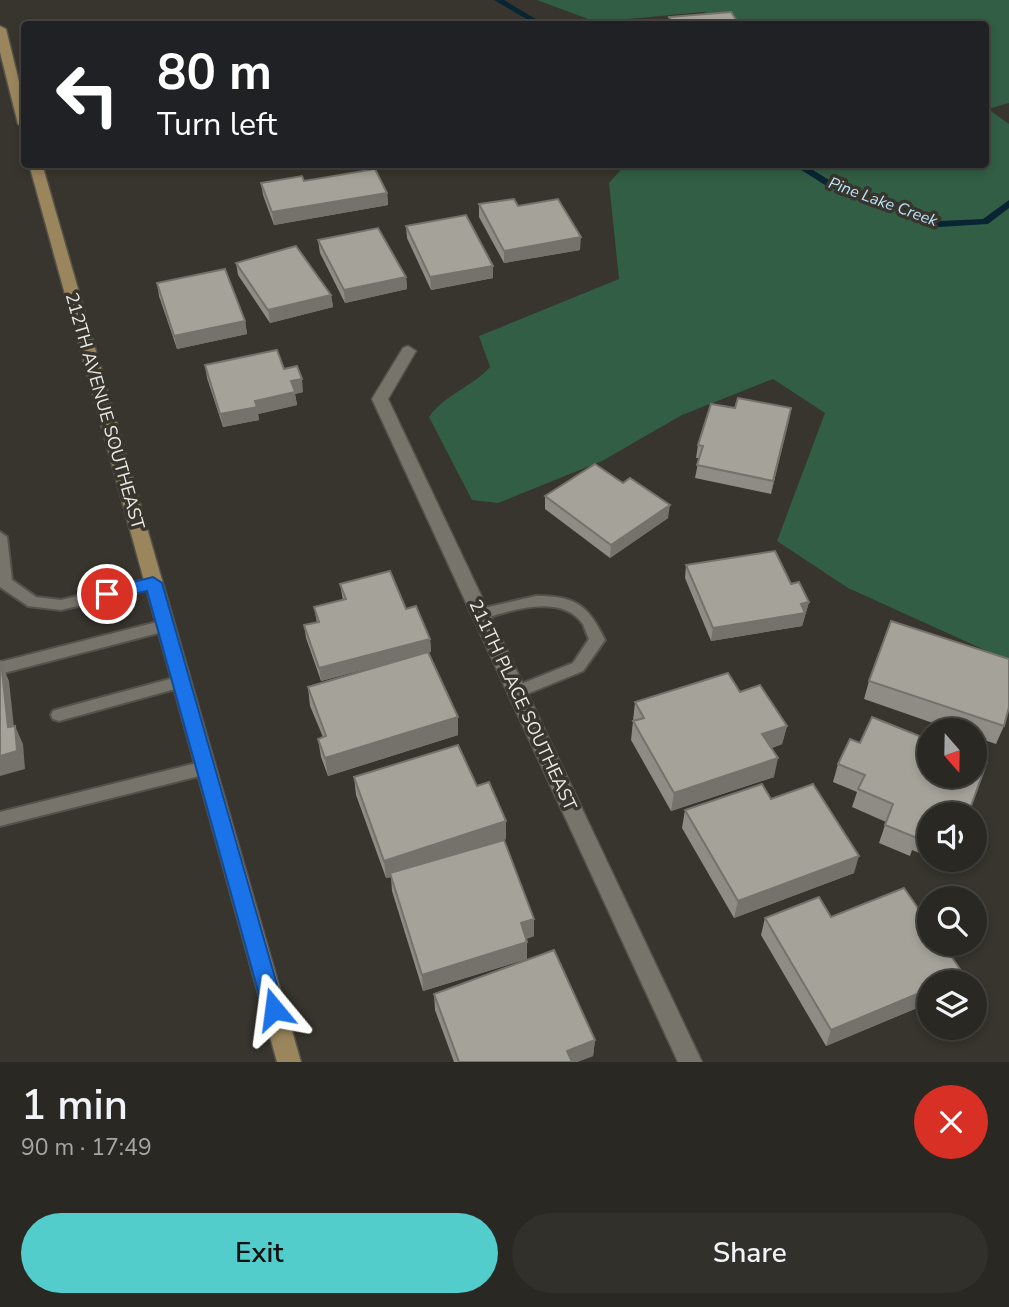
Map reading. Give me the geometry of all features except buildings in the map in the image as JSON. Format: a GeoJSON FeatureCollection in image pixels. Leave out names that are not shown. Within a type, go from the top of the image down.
{"type":"FeatureCollection","features":[{"type":"Feature","properties":{"kind":"street"},"geometry":{"type":"LineString","coordinates":[[0,29],[21,112]]}},
{"type":"Feature","properties":{"kind":"street","name":"212TH AVENUE SOUTHEAST"},"geometry":{"type":"LineString","coordinates":[[36,168],[289,1062]]}},
{"type":"Feature","properties":{"kind":"street","name":"211TH PLACE SOUTHEAST"},"geometry":{"type":"LineString","coordinates":[[408,351],[380,399],[690,1062]]}},
{"type":"Feature","properties":{"kind":"lane"},"geometry":{"type":"LineString","coordinates":[[0,537],[5,583],[33,602],[61,605],[153,583]]}},
{"type":"Feature","properties":{"kind":"lane"},"geometry":{"type":"LineString","coordinates":[[480,614],[524,602],[568,604],[587,619],[597,640],[578,667],[517,692]]}},
{"type":"Feature","properties":{"kind":"lane"},"geometry":{"type":"LineString","coordinates":[[0,668],[165,626]]}},
{"type":"Feature","properties":{"kind":"lane"},"geometry":{"type":"LineString","coordinates":[[59,715],[181,682]]}},
{"type":"Feature","properties":{"kind":"lane"},"geometry":{"type":"LineString","coordinates":[[0,819],[205,768]]}},
{"type":"Feature","properties":{"kind":"green space"},"geometry":{"type":"Polygon","coordinates":[[[537,0],[1009,0],[1009,103],[989,109],[989,21],[739,21],[703,12],[593,21],[537,0]]]}},
{"type":"Feature","properties":{"kind":"green space"},"geometry":{"type":"Polygon","coordinates":[[[989,110],[1009,124],[1009,661],[848,588],[777,541],[825,413],[773,379],[682,415],[602,461],[498,503],[472,500],[429,417],[442,403],[490,367],[479,336],[619,279],[609,183],[622,168],[989,168],[989,110]]]}},
{"type":"Feature","properties":{"kind":"waterway","name":"Pine Lake Creek"},"geometry":{"type":"LineString","coordinates":[[498,0],[535,21]]}},
{"type":"Feature","properties":{"kind":"waterway","name":"Pine Lake Creek"},"geometry":{"type":"LineString","coordinates":[[803,168],[831,185],[889,202],[939,224],[985,222],[1009,203]]}},
{"type":"Feature","properties":{"kind":"route"},"geometry":{"type":"LineString","coordinates":[[107,594],[153,583],[274,1009]]}}]}
